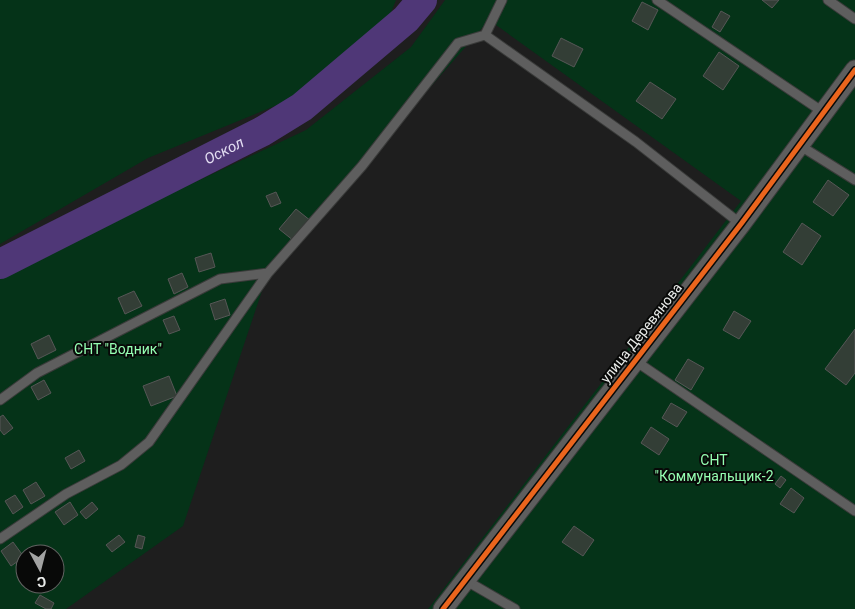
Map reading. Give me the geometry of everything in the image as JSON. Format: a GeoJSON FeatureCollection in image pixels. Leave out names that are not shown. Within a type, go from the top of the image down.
{"type":"FeatureCollection","features":[{"type":"Feature","properties":{"kind":"street","name":"улица Деревянова"},"geometry":{"type":"LineString","coordinates":[[443,609],[741,224],[855,70]]}},
{"type":"Feature","properties":{"kind":"lane"},"geometry":{"type":"LineString","coordinates":[[0,539],[66,494],[121,465],[149,442],[268,273],[362,166],[458,43],[485,35],[502,0]]}},
{"type":"Feature","properties":{"kind":"lane"},"geometry":{"type":"LineString","coordinates":[[657,0],[823,112]]}},
{"type":"Feature","properties":{"kind":"lane"},"geometry":{"type":"LineString","coordinates":[[828,0],[855,19]]}},
{"type":"Feature","properties":{"kind":"lane"},"geometry":{"type":"LineString","coordinates":[[485,35],[636,142],[741,224]]}},
{"type":"Feature","properties":{"kind":"lane"},"geometry":{"type":"LineString","coordinates":[[799,145],[855,180]]}},
{"type":"Feature","properties":{"kind":"lane"},"geometry":{"type":"LineString","coordinates":[[0,400],[37,373],[220,279],[268,273]]}},
{"type":"Feature","properties":{"kind":"lane"},"geometry":{"type":"LineString","coordinates":[[634,360],[855,510]]}},
{"type":"Feature","properties":{"kind":"lane"},"geometry":{"type":"LineString","coordinates":[[465,580],[516,609]]}},
{"type":"Feature","properties":{"kind":"green space"},"geometry":{"type":"Polygon","coordinates":[[[0,0],[396,0],[382,35],[292,99],[148,158],[0,244],[0,0]]]}},
{"type":"Feature","properties":{"kind":"green space"},"geometry":{"type":"Polygon","coordinates":[[[445,0],[855,0],[855,609],[428,609],[741,201],[489,20],[268,273],[183,526],[66,609],[0,609],[0,276],[33,258],[306,130],[411,47],[445,0]]]}},
{"type":"Feature","properties":{"kind":"building"},"geometry":{"type":"Polygon","coordinates":[[[762,0],[779,0],[772,8],[762,0]]]}},
{"type":"Feature","properties":{"kind":"building"},"geometry":{"type":"Polygon","coordinates":[[[642,2],[658,10],[648,30],[632,21],[642,2]]]}},
{"type":"Feature","properties":{"kind":"building"},"geometry":{"type":"Polygon","coordinates":[[[721,11],[730,16],[720,32],[712,27],[721,11]]]}},
{"type":"Feature","properties":{"kind":"building"},"geometry":{"type":"Polygon","coordinates":[[[561,38],[583,49],[574,67],[552,56],[561,38]]]}},
{"type":"Feature","properties":{"kind":"building"},"geometry":{"type":"Polygon","coordinates":[[[719,52],[739,66],[723,90],[703,76],[719,52]]]}},
{"type":"Feature","properties":{"kind":"building"},"geometry":{"type":"Polygon","coordinates":[[[650,82],[676,99],[662,119],[636,101],[650,82]]]}},
{"type":"Feature","properties":{"kind":"building"},"geometry":{"type":"Polygon","coordinates":[[[828,180],[849,195],[833,216],[813,202],[828,180]]]}},
{"type":"Feature","properties":{"kind":"building"},"geometry":{"type":"Polygon","coordinates":[[[276,192],[281,203],[271,207],[266,196],[276,192]]]}},
{"type":"Feature","properties":{"kind":"building"},"geometry":{"type":"Polygon","coordinates":[[[296,209],[311,221],[294,241],[279,229],[296,209]]]}},
{"type":"Feature","properties":{"kind":"building"},"geometry":{"type":"Polygon","coordinates":[[[802,223],[821,236],[802,265],[783,252],[802,223]]]}},
{"type":"Feature","properties":{"kind":"building"},"geometry":{"type":"Polygon","coordinates":[[[211,253],[215,267],[199,272],[195,258],[211,253]]]}},
{"type":"Feature","properties":{"kind":"building"},"geometry":{"type":"Polygon","coordinates":[[[182,273],[188,287],[174,294],[168,279],[182,273]]]}},
{"type":"Feature","properties":{"kind":"building"},"geometry":{"type":"Polygon","coordinates":[[[134,291],[142,306],[125,314],[118,298],[134,291]]]}},
{"type":"Feature","properties":{"kind":"building"},"geometry":{"type":"Polygon","coordinates":[[[225,299],[230,315],[215,320],[210,304],[225,299]]]}},
{"type":"Feature","properties":{"kind":"building"},"geometry":{"type":"Polygon","coordinates":[[[734,311],[751,321],[739,339],[723,330],[734,311]]]}},
{"type":"Feature","properties":{"kind":"building"},"geometry":{"type":"Polygon","coordinates":[[[174,316],[180,330],[169,334],[163,320],[174,316]]]}},
{"type":"Feature","properties":{"kind":"building"},"geometry":{"type":"Polygon","coordinates":[[[855,329],[855,373],[846,385],[825,369],[855,329]]]}},
{"type":"Feature","properties":{"kind":"building"},"geometry":{"type":"Polygon","coordinates":[[[49,335],[56,350],[38,359],[31,344],[49,335]]]}},
{"type":"Feature","properties":{"kind":"building"},"geometry":{"type":"Polygon","coordinates":[[[688,359],[704,368],[691,390],[675,380],[688,359]]]}},
{"type":"Feature","properties":{"kind":"building"},"geometry":{"type":"Polygon","coordinates":[[[169,376],[177,396],[151,406],[143,386],[169,376]]]}},
{"type":"Feature","properties":{"kind":"building"},"geometry":{"type":"Polygon","coordinates":[[[44,380],[51,393],[38,400],[31,387],[44,380]]]}},
{"type":"Feature","properties":{"kind":"building"},"geometry":{"type":"Polygon","coordinates":[[[671,403],[687,412],[677,427],[662,418],[671,403]]]}},
{"type":"Feature","properties":{"kind":"building"},"geometry":{"type":"Polygon","coordinates":[[[3,415],[13,428],[4,435],[0,430],[0,417],[3,415]]]}},
{"type":"Feature","properties":{"kind":"building"},"geometry":{"type":"Polygon","coordinates":[[[651,427],[669,439],[659,455],[641,443],[651,427]]]}},
{"type":"Feature","properties":{"kind":"building"},"geometry":{"type":"Polygon","coordinates":[[[79,450],[85,461],[71,469],[65,458],[79,450]]]}},
{"type":"Feature","properties":{"kind":"building"},"geometry":{"type":"Polygon","coordinates":[[[781,476],[786,480],[780,488],[775,484],[781,476]]]}},
{"type":"Feature","properties":{"kind":"building"},"geometry":{"type":"Polygon","coordinates":[[[36,482],[45,496],[31,504],[23,490],[36,482]]]}},
{"type":"Feature","properties":{"kind":"building"},"geometry":{"type":"Polygon","coordinates":[[[791,488],[804,498],[794,513],[780,504],[791,488]]]}},
{"type":"Feature","properties":{"kind":"building"},"geometry":{"type":"Polygon","coordinates":[[[15,495],[23,507],[13,514],[5,501],[15,495]]]}},
{"type":"Feature","properties":{"kind":"building"},"geometry":{"type":"Polygon","coordinates":[[[70,502],[78,515],[64,525],[55,512],[70,502]]]}},
{"type":"Feature","properties":{"kind":"building"},"geometry":{"type":"Polygon","coordinates":[[[92,502],[98,509],[86,519],[80,512],[92,502]]]}},
{"type":"Feature","properties":{"kind":"building"},"geometry":{"type":"Polygon","coordinates":[[[574,526],[594,540],[583,556],[562,542],[574,526]]]}},
{"type":"Feature","properties":{"kind":"building"},"geometry":{"type":"Polygon","coordinates":[[[119,535],[125,542],[112,552],[106,545],[119,535]]]}},
{"type":"Feature","properties":{"kind":"building"},"geometry":{"type":"Polygon","coordinates":[[[138,535],[145,537],[142,549],[135,547],[138,535]]]}},
{"type":"Feature","properties":{"kind":"building"},"geometry":{"type":"Polygon","coordinates":[[[13,542],[15,545],[15,563],[11,566],[1,551],[13,542]]]}},
{"type":"Feature","properties":{"kind":"building"},"geometry":{"type":"Polygon","coordinates":[[[40,595],[54,603],[51,609],[46,609],[35,603],[40,595]]]}},
{"type":"Feature","properties":{"kind":"waterway","name":"Оскол"},"geometry":{"type":"LineString","coordinates":[[0,264],[263,131],[302,107],[406,19],[422,0]]}},
{"type":"Feature","properties":{"kind":"cycle path"},"geometry":{"type":"LineString","coordinates":[[443,609],[741,224],[855,70]]}},
{"type":"Feature","properties":{"kind":"park label","name":"СНТ \"Водник\""},"geometry":{"type":"Point","coordinates":[118,349]}},
{"type":"Feature","properties":{"kind":"park label","name":"СНТ \"Коммунальщик-2"},"geometry":{"type":"Point","coordinates":[714,468]}}]}
